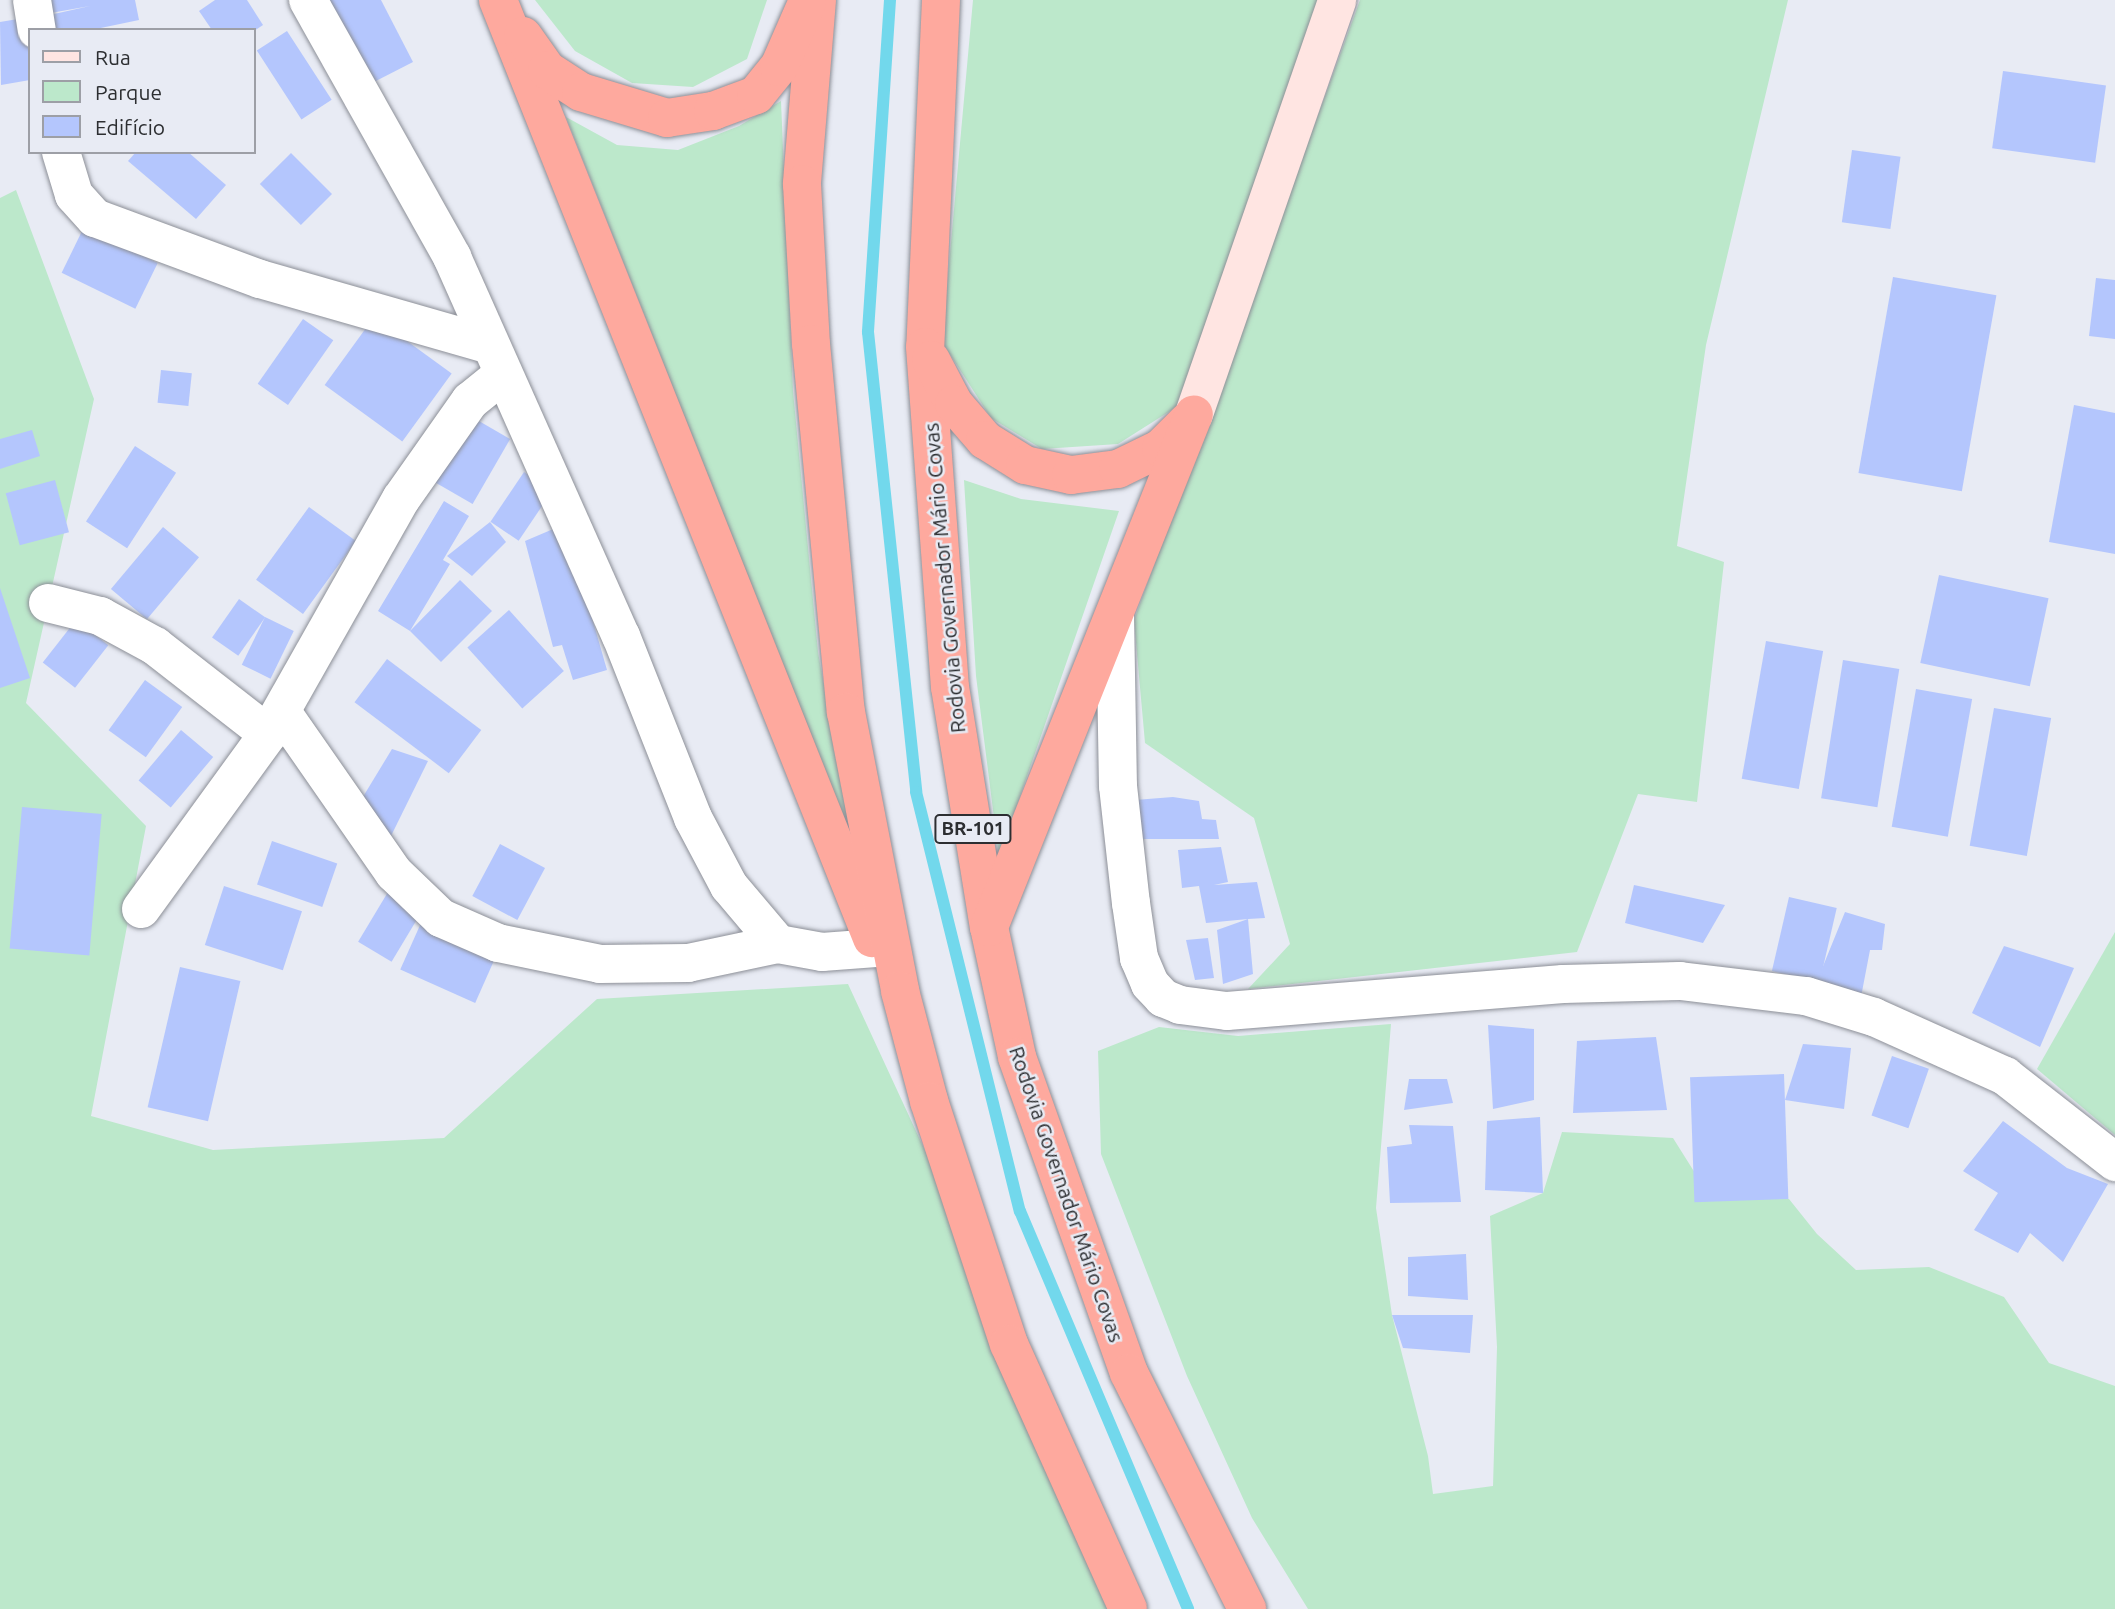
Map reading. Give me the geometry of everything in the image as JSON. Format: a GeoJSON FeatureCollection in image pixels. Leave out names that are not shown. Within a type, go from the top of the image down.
{"type":"FeatureCollection","features":[{"type":"Feature","properties":{"kind":"highway"},"geometry":{"type":"LineString","coordinates":[[498,0],[547,70],[582,92],[667,118],[713,111],[756,95],[779,67],[808,0]]}},
{"type":"Feature","properties":{"kind":"highway"},"geometry":{"type":"LineString","coordinates":[[498,0],[876,948],[900,991]]}},
{"type":"Feature","properties":{"kind":"highway"},"geometry":{"type":"LineString","coordinates":[[817,0],[802,184],[811,344],[846,712],[900,991],[929,1101],[1009,1344],[1128,1609]]}},
{"type":"Feature","properties":{"kind":"highway","name":"Rodovia Governador Mário Covas"},"geometry":{"type":"LineString","coordinates":[[941,0],[925,347],[950,687],[989,927],[1017,1057],[1129,1373],[1247,1609]]}},
{"type":"Feature","properties":{"kind":"highway"},"geometry":{"type":"LineString","coordinates":[[925,347],[954,404],[985,440],[1025,465],[1071,475],[1118,468],[1161,448],[1194,414]]}},
{"type":"Feature","properties":{"kind":"highway"},"geometry":{"type":"LineString","coordinates":[[989,927],[1194,414]]}},
{"type":"Feature","properties":{"kind":"main road"},"geometry":{"type":"LineString","coordinates":[[1194,414],[1337,0]]}},
{"type":"Feature","properties":{"kind":"street"},"geometry":{"type":"LineString","coordinates":[[32,0],[37,28]]}},
{"type":"Feature","properties":{"kind":"street"},"geometry":{"type":"LineString","coordinates":[[308,0],[412,181],[452,257],[495,360],[557,488],[693,818],[729,886],[778,944]]}},
{"type":"Feature","properties":{"kind":"street"},"geometry":{"type":"LineString","coordinates":[[62,154],[74,195],[95,218],[260,279],[495,360]]}},
{"type":"Feature","properties":{"kind":"street"},"geometry":{"type":"LineString","coordinates":[[141,909],[275,723],[401,499],[470,401],[495,360]]}},
{"type":"Feature","properties":{"kind":"street"},"geometry":{"type":"LineString","coordinates":[[48,603],[100,616],[155,646],[275,723],[394,873],[441,918],[498,943],[600,964],[688,963],[778,944],[822,952],[876,948]]}},
{"type":"Feature","properties":{"kind":"street"},"geometry":{"type":"LineString","coordinates":[[1115,616],[1118,786],[1131,904],[1139,957],[1150,984],[1163,998],[1180,1005],[1227,1011],[1563,984],[1680,981],[1806,996],[1874,1017],[2005,1076],[2115,1162]]}},
{"type":"Feature","properties":{"kind":"green space"},"geometry":{"type":"Polygon","coordinates":[[[535,0],[767,0],[747,59],[693,87],[632,83],[575,51],[535,0]]]}},
{"type":"Feature","properties":{"kind":"green space"},"geometry":{"type":"Polygon","coordinates":[[[973,0],[1318,0],[1178,406],[1118,444],[1042,449],[991,418],[942,342],[973,0]]]}},
{"type":"Feature","properties":{"kind":"green space"},"geometry":{"type":"Polygon","coordinates":[[[1360,0],[1788,0],[1706,345],[1677,546],[1724,562],[1697,802],[1638,794],[1577,952],[1248,989],[1290,944],[1254,818],[1145,743],[1134,620],[1360,0]]]}},
{"type":"Feature","properties":{"kind":"green space"},"geometry":{"type":"Polygon","coordinates":[[[781,101],[793,391],[818,652],[851,837],[566,117],[617,145],[678,150],[739,126],[781,101]]]}},
{"type":"Feature","properties":{"kind":"green space"},"geometry":{"type":"Polygon","coordinates":[[[16,190],[94,399],[26,703],[146,826],[91,1116],[213,1150],[444,1138],[597,999],[848,984],[1137,1609],[0,1609],[0,198],[16,190]]]}},
{"type":"Feature","properties":{"kind":"green space"},"geometry":{"type":"Polygon","coordinates":[[[964,480],[1021,499],[1119,511],[999,857],[976,676],[964,480]]]}},
{"type":"Feature","properties":{"kind":"green space"},"geometry":{"type":"Polygon","coordinates":[[[2115,932],[2115,1135],[2037,1069],[2115,932]]]}},
{"type":"Feature","properties":{"kind":"green space"},"geometry":{"type":"Polygon","coordinates":[[[1391,1024],[1376,1208],[1392,1315],[1428,1456],[1433,1494],[1493,1486],[1497,1347],[1490,1216],[1543,1193],[1562,1132],[1673,1138],[1695,1173],[1697,1199],[1789,1199],[1817,1234],[1856,1270],[1929,1267],[2004,1297],[2049,1363],[2115,1386],[2115,1609],[1308,1609],[1252,1518],[1187,1376],[1101,1154],[1098,1051],[1159,1027],[1238,1036],[1391,1024]]]}},
{"type":"Feature","properties":{"kind":"building"},"geometry":{"type":"Polygon","coordinates":[[[43,0],[135,0],[139,20],[101,28],[48,28],[45,16],[90,6],[45,14],[43,0]]]}},
{"type":"Feature","properties":{"kind":"building"},"geometry":{"type":"Polygon","coordinates":[[[215,0],[247,0],[263,25],[256,30],[211,28],[199,11],[215,0]]]}},
{"type":"Feature","properties":{"kind":"building"},"geometry":{"type":"Polygon","coordinates":[[[329,0],[381,0],[413,62],[372,83],[329,0]]]}},
{"type":"Feature","properties":{"kind":"building"},"geometry":{"type":"Polygon","coordinates":[[[30,17],[28,80],[1,85],[0,22],[30,17]]]}},
{"type":"Feature","properties":{"kind":"building"},"geometry":{"type":"Polygon","coordinates":[[[287,31],[332,100],[301,119],[257,51],[287,31]]]}},
{"type":"Feature","properties":{"kind":"building"},"geometry":{"type":"Polygon","coordinates":[[[2003,71],[2106,85],[2095,163],[1992,148],[2003,71]]]}},
{"type":"Feature","properties":{"kind":"building"},"geometry":{"type":"Polygon","coordinates":[[[1852,150],[1901,157],[1890,229],[1842,222],[1852,150]]]}},
{"type":"Feature","properties":{"kind":"building"},"geometry":{"type":"Polygon","coordinates":[[[291,153],[332,194],[301,225],[260,184],[291,153]]]}},
{"type":"Feature","properties":{"kind":"building"},"geometry":{"type":"Polygon","coordinates":[[[134,154],[190,154],[226,185],[196,219],[128,161],[134,154]]]}},
{"type":"Feature","properties":{"kind":"building"},"geometry":{"type":"Polygon","coordinates":[[[84,227],[158,263],[135,309],[62,273],[84,227]]]}},
{"type":"Feature","properties":{"kind":"building"},"geometry":{"type":"Polygon","coordinates":[[[1893,277],[1996,295],[1962,491],[1858,473],[1893,277]]]}},
{"type":"Feature","properties":{"kind":"building"},"geometry":{"type":"Polygon","coordinates":[[[2096,278],[2115,280],[2115,339],[2089,336],[2096,278]]]}},
{"type":"Feature","properties":{"kind":"building"},"geometry":{"type":"Polygon","coordinates":[[[374,317],[452,373],[402,441],[325,385],[374,317]]]}},
{"type":"Feature","properties":{"kind":"building"},"geometry":{"type":"Polygon","coordinates":[[[303,319],[333,340],[288,405],[258,384],[303,319]]]}},
{"type":"Feature","properties":{"kind":"building"},"geometry":{"type":"Polygon","coordinates":[[[161,370],[192,373],[188,406],[158,403],[161,370]]]}},
{"type":"Feature","properties":{"kind":"building"},"geometry":{"type":"Polygon","coordinates":[[[2074,405],[2115,413],[2115,554],[2049,542],[2074,405]]]}},
{"type":"Feature","properties":{"kind":"building"},"geometry":{"type":"Polygon","coordinates":[[[472,417],[510,439],[473,504],[434,482],[472,417]]]}},
{"type":"Feature","properties":{"kind":"building"},"geometry":{"type":"Polygon","coordinates":[[[32,430],[40,456],[0,469],[0,439],[32,430]]]}},
{"type":"Feature","properties":{"kind":"building"},"geometry":{"type":"Polygon","coordinates":[[[135,446],[176,473],[127,548],[86,521],[135,446]]]}},
{"type":"Feature","properties":{"kind":"building"},"geometry":{"type":"Polygon","coordinates":[[[524,472],[552,491],[519,541],[490,522],[524,472]]]}},
{"type":"Feature","properties":{"kind":"building"},"geometry":{"type":"Polygon","coordinates":[[[55,480],[69,532],[20,545],[6,493],[55,480]]]}},
{"type":"Feature","properties":{"kind":"building"},"geometry":{"type":"Polygon","coordinates":[[[444,501],[469,516],[443,560],[450,564],[410,631],[378,611],[444,501]]]}},
{"type":"Feature","properties":{"kind":"building"},"geometry":{"type":"Polygon","coordinates":[[[309,507],[356,541],[303,614],[256,580],[309,507]]]}},
{"type":"Feature","properties":{"kind":"building"},"geometry":{"type":"Polygon","coordinates":[[[490,522],[506,542],[472,576],[447,556],[490,522]]]}},
{"type":"Feature","properties":{"kind":"building"},"geometry":{"type":"Polygon","coordinates":[[[565,524],[607,670],[573,680],[562,645],[553,647],[525,541],[565,524]]]}},
{"type":"Feature","properties":{"kind":"building"},"geometry":{"type":"Polygon","coordinates":[[[163,527],[199,557],[147,619],[111,589],[163,527]]]}},
{"type":"Feature","properties":{"kind":"building"},"geometry":{"type":"Polygon","coordinates":[[[1939,575],[2049,598],[2030,686],[1920,663],[1939,575]]]}},
{"type":"Feature","properties":{"kind":"building"},"geometry":{"type":"Polygon","coordinates":[[[460,580],[492,611],[441,662],[410,631],[460,580]]]}},
{"type":"Feature","properties":{"kind":"building"},"geometry":{"type":"Polygon","coordinates":[[[0,588],[30,678],[0,688],[0,588]]]}},
{"type":"Feature","properties":{"kind":"building"},"geometry":{"type":"Polygon","coordinates":[[[239,599],[265,617],[238,656],[212,638],[239,599]]]}},
{"type":"Feature","properties":{"kind":"building"},"geometry":{"type":"Polygon","coordinates":[[[509,610],[564,671],[522,708],[467,647],[509,610]]]}},
{"type":"Feature","properties":{"kind":"building"},"geometry":{"type":"Polygon","coordinates":[[[265,617],[294,631],[271,679],[242,665],[265,617]]]}},
{"type":"Feature","properties":{"kind":"building"},"geometry":{"type":"Polygon","coordinates":[[[76,620],[108,645],[75,688],[43,663],[76,620]]]}},
{"type":"Feature","properties":{"kind":"building"},"geometry":{"type":"Polygon","coordinates":[[[1766,641],[1823,651],[1799,789],[1742,779],[1766,641]]]}},
{"type":"Feature","properties":{"kind":"building"},"geometry":{"type":"Polygon","coordinates":[[[387,659],[481,730],[449,773],[355,702],[387,659]]]}},
{"type":"Feature","properties":{"kind":"building"},"geometry":{"type":"Polygon","coordinates":[[[1843,660],[1899,669],[1877,807],[1821,798],[1843,660]]]}},
{"type":"Feature","properties":{"kind":"building"},"geometry":{"type":"Polygon","coordinates":[[[145,680],[182,707],[146,757],[109,730],[145,680]]]}},
{"type":"Feature","properties":{"kind":"building"},"geometry":{"type":"Polygon","coordinates":[[[1916,689],[1972,699],[1948,837],[1892,827],[1916,689]]]}},
{"type":"Feature","properties":{"kind":"building"},"geometry":{"type":"Polygon","coordinates":[[[1994,708],[2051,718],[2027,856],[1970,846],[1994,708]]]}},
{"type":"Feature","properties":{"kind":"building"},"geometry":{"type":"Polygon","coordinates":[[[181,730],[213,757],[171,808],[139,781],[181,730]]]}},
{"type":"Feature","properties":{"kind":"building"},"geometry":{"type":"Polygon","coordinates":[[[392,749],[428,761],[391,836],[358,805],[392,749]]]}},
{"type":"Feature","properties":{"kind":"building"},"geometry":{"type":"Polygon","coordinates":[[[1173,797],[1199,801],[1202,819],[1216,820],[1219,839],[1138,839],[1135,800],[1173,797]]]}},
{"type":"Feature","properties":{"kind":"building"},"geometry":{"type":"Polygon","coordinates":[[[22,807],[102,814],[89,955],[10,948],[22,807]]]}},
{"type":"Feature","properties":{"kind":"building"},"geometry":{"type":"Polygon","coordinates":[[[272,841],[337,863],[322,907],[257,884],[272,841]]]}},
{"type":"Feature","properties":{"kind":"building"},"geometry":{"type":"Polygon","coordinates":[[[500,844],[545,868],[517,920],[472,896],[500,844]]]}},
{"type":"Feature","properties":{"kind":"building"},"geometry":{"type":"Polygon","coordinates":[[[1221,847],[1228,882],[1214,885],[1257,882],[1265,918],[1206,923],[1199,886],[1182,888],[1178,850],[1221,847]]]}},
{"type":"Feature","properties":{"kind":"building"},"geometry":{"type":"Polygon","coordinates":[[[1634,885],[1725,905],[1703,943],[1625,923],[1634,885]]]}},
{"type":"Feature","properties":{"kind":"building"},"geometry":{"type":"Polygon","coordinates":[[[224,886],[302,911],[283,970],[205,945],[224,886]]]}},
{"type":"Feature","properties":{"kind":"building"},"geometry":{"type":"Polygon","coordinates":[[[388,892],[421,912],[392,962],[358,942],[388,892]]]}},
{"type":"Feature","properties":{"kind":"building"},"geometry":{"type":"Polygon","coordinates":[[[1789,897],[1837,908],[1820,982],[1772,971],[1789,897]]]}},
{"type":"Feature","properties":{"kind":"building"},"geometry":{"type":"Polygon","coordinates":[[[1845,912],[1885,924],[1882,950],[1870,950],[1861,997],[1817,981],[1845,912]]]}},
{"type":"Feature","properties":{"kind":"building"},"geometry":{"type":"Polygon","coordinates":[[[1248,919],[1253,974],[1223,984],[1217,930],[1248,919]]]}},
{"type":"Feature","properties":{"kind":"building"},"geometry":{"type":"Polygon","coordinates":[[[421,923],[496,956],[475,1003],[400,970],[421,923]]]}},
{"type":"Feature","properties":{"kind":"building"},"geometry":{"type":"Polygon","coordinates":[[[1208,938],[1214,978],[1195,980],[1186,940],[1208,938]]]}},
{"type":"Feature","properties":{"kind":"building"},"geometry":{"type":"Polygon","coordinates":[[[2004,946],[2074,968],[2040,1047],[1972,1013],[2004,946]]]}},
{"type":"Feature","properties":{"kind":"building"},"geometry":{"type":"Polygon","coordinates":[[[180,967],[240,981],[208,1121],[148,1107],[180,967]]]}},
{"type":"Feature","properties":{"kind":"building"},"geometry":{"type":"Polygon","coordinates":[[[1488,1025],[1534,1029],[1534,1100],[1493,1109],[1488,1025]]]}},
{"type":"Feature","properties":{"kind":"building"},"geometry":{"type":"Polygon","coordinates":[[[1656,1037],[1667,1110],[1573,1113],[1577,1041],[1656,1037]]]}},
{"type":"Feature","properties":{"kind":"building"},"geometry":{"type":"Polygon","coordinates":[[[1803,1044],[1851,1048],[1844,1109],[1785,1100],[1803,1044]]]}},
{"type":"Feature","properties":{"kind":"building"},"geometry":{"type":"Polygon","coordinates":[[[1892,1056],[1929,1069],[1908,1128],[1871,1116],[1892,1056]]]}},
{"type":"Feature","properties":{"kind":"building"},"geometry":{"type":"Polygon","coordinates":[[[1784,1074],[1788,1199],[1694,1202],[1690,1077],[1784,1074]]]}},
{"type":"Feature","properties":{"kind":"building"},"geometry":{"type":"Polygon","coordinates":[[[1409,1079],[1447,1079],[1453,1103],[1404,1110],[1409,1079]]]}},
{"type":"Feature","properties":{"kind":"building"},"geometry":{"type":"Polygon","coordinates":[[[1540,1117],[1543,1193],[1485,1190],[1487,1121],[1540,1117]]]}},
{"type":"Feature","properties":{"kind":"building"},"geometry":{"type":"Polygon","coordinates":[[[2003,1121],[2067,1168],[2108,1184],[2063,1262],[2030,1233],[2018,1253],[1974,1230],[1998,1193],[1963,1171],[2003,1121]]]}},
{"type":"Feature","properties":{"kind":"building"},"geometry":{"type":"Polygon","coordinates":[[[1409,1125],[1453,1126],[1461,1202],[1390,1203],[1387,1147],[1412,1144],[1409,1125]]]}},
{"type":"Feature","properties":{"kind":"building"},"geometry":{"type":"Polygon","coordinates":[[[1466,1254],[1468,1300],[1408,1296],[1408,1257],[1466,1254]]]}},
{"type":"Feature","properties":{"kind":"building"},"geometry":{"type":"Polygon","coordinates":[[[1392,1315],[1473,1315],[1470,1353],[1403,1348],[1392,1315]]]}},
{"type":"Feature","properties":{"kind":"waterway"},"geometry":{"type":"LineString","coordinates":[[890,0],[868,332],[916,792],[1020,1211],[1188,1609]]}}]}
